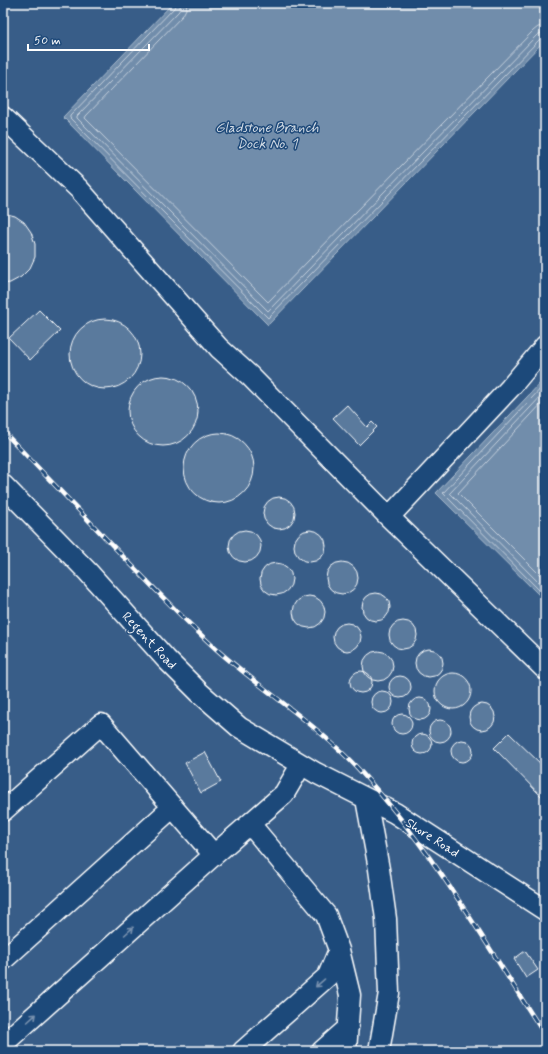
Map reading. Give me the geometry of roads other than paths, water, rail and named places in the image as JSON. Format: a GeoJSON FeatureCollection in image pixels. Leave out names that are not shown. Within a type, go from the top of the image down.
{"type":"FeatureCollection","features":[{"type":"Feature","properties":{"kind":"lane"},"geometry":{"type":"LineString","coordinates":[[3,116],[79,189],[219,348],[250,376],[389,517],[545,669]]}},
{"type":"Feature","properties":{"kind":"lane"},"geometry":{"type":"LineString","coordinates":[[389,517],[510,388],[545,346]]}},
{"type":"Feature","properties":{"kind":"lane","name":"Regent Road"},"geometry":{"type":"LineString","coordinates":[[3,485],[88,572],[166,659],[200,693],[239,727],[308,769]]}},
{"type":"Feature","properties":{"kind":"lane"},"geometry":{"type":"LineString","coordinates":[[3,811],[101,724],[214,855]]}},
{"type":"Feature","properties":{"kind":"lane"},"geometry":{"type":"LineString","coordinates":[[3,1044],[284,794],[308,769]]}},
{"type":"Feature","properties":{"kind":"lane","name":"Shore Road"},"geometry":{"type":"LineString","coordinates":[[308,769],[396,813],[545,910]]}},
{"type":"Feature","properties":{"kind":"lane"},"geometry":{"type":"LineString","coordinates":[[366,799],[379,869],[386,919],[389,994],[378,1051]]}},
{"type":"Feature","properties":{"kind":"lane"},"geometry":{"type":"LineString","coordinates":[[3,960],[173,807]]}},
{"type":"Feature","properties":{"kind":"lane"},"geometry":{"type":"LineString","coordinates":[[250,824],[326,915],[339,950],[350,995],[346,1051]]}},
{"type":"Feature","properties":{"kind":"lane"},"geometry":{"type":"LineString","coordinates":[[243,1051],[328,976],[339,950]]}},
{"type":"Feature","properties":{"kind":"lane"},"geometry":{"type":"LineString","coordinates":[[322,1051],[348,1028]]}},
{"type":"Feature","properties":{"kind":"water","name":"Gladstone Branch Dock No. 1"},"geometry":{"type":"Polygon","coordinates":[[[173,3],[545,3],[545,40],[268,325],[63,117],[173,3]]]}},
{"type":"Feature","properties":{"kind":"water"},"geometry":{"type":"Polygon","coordinates":[[[545,378],[545,601],[436,493],[545,378]]]}},
{"type":"Feature","properties":{"kind":"railway"},"geometry":{"type":"LineString","coordinates":[[3,431],[176,611],[202,636],[233,664],[328,739],[362,773],[388,803],[436,867],[459,900],[545,1035]]}}]}
